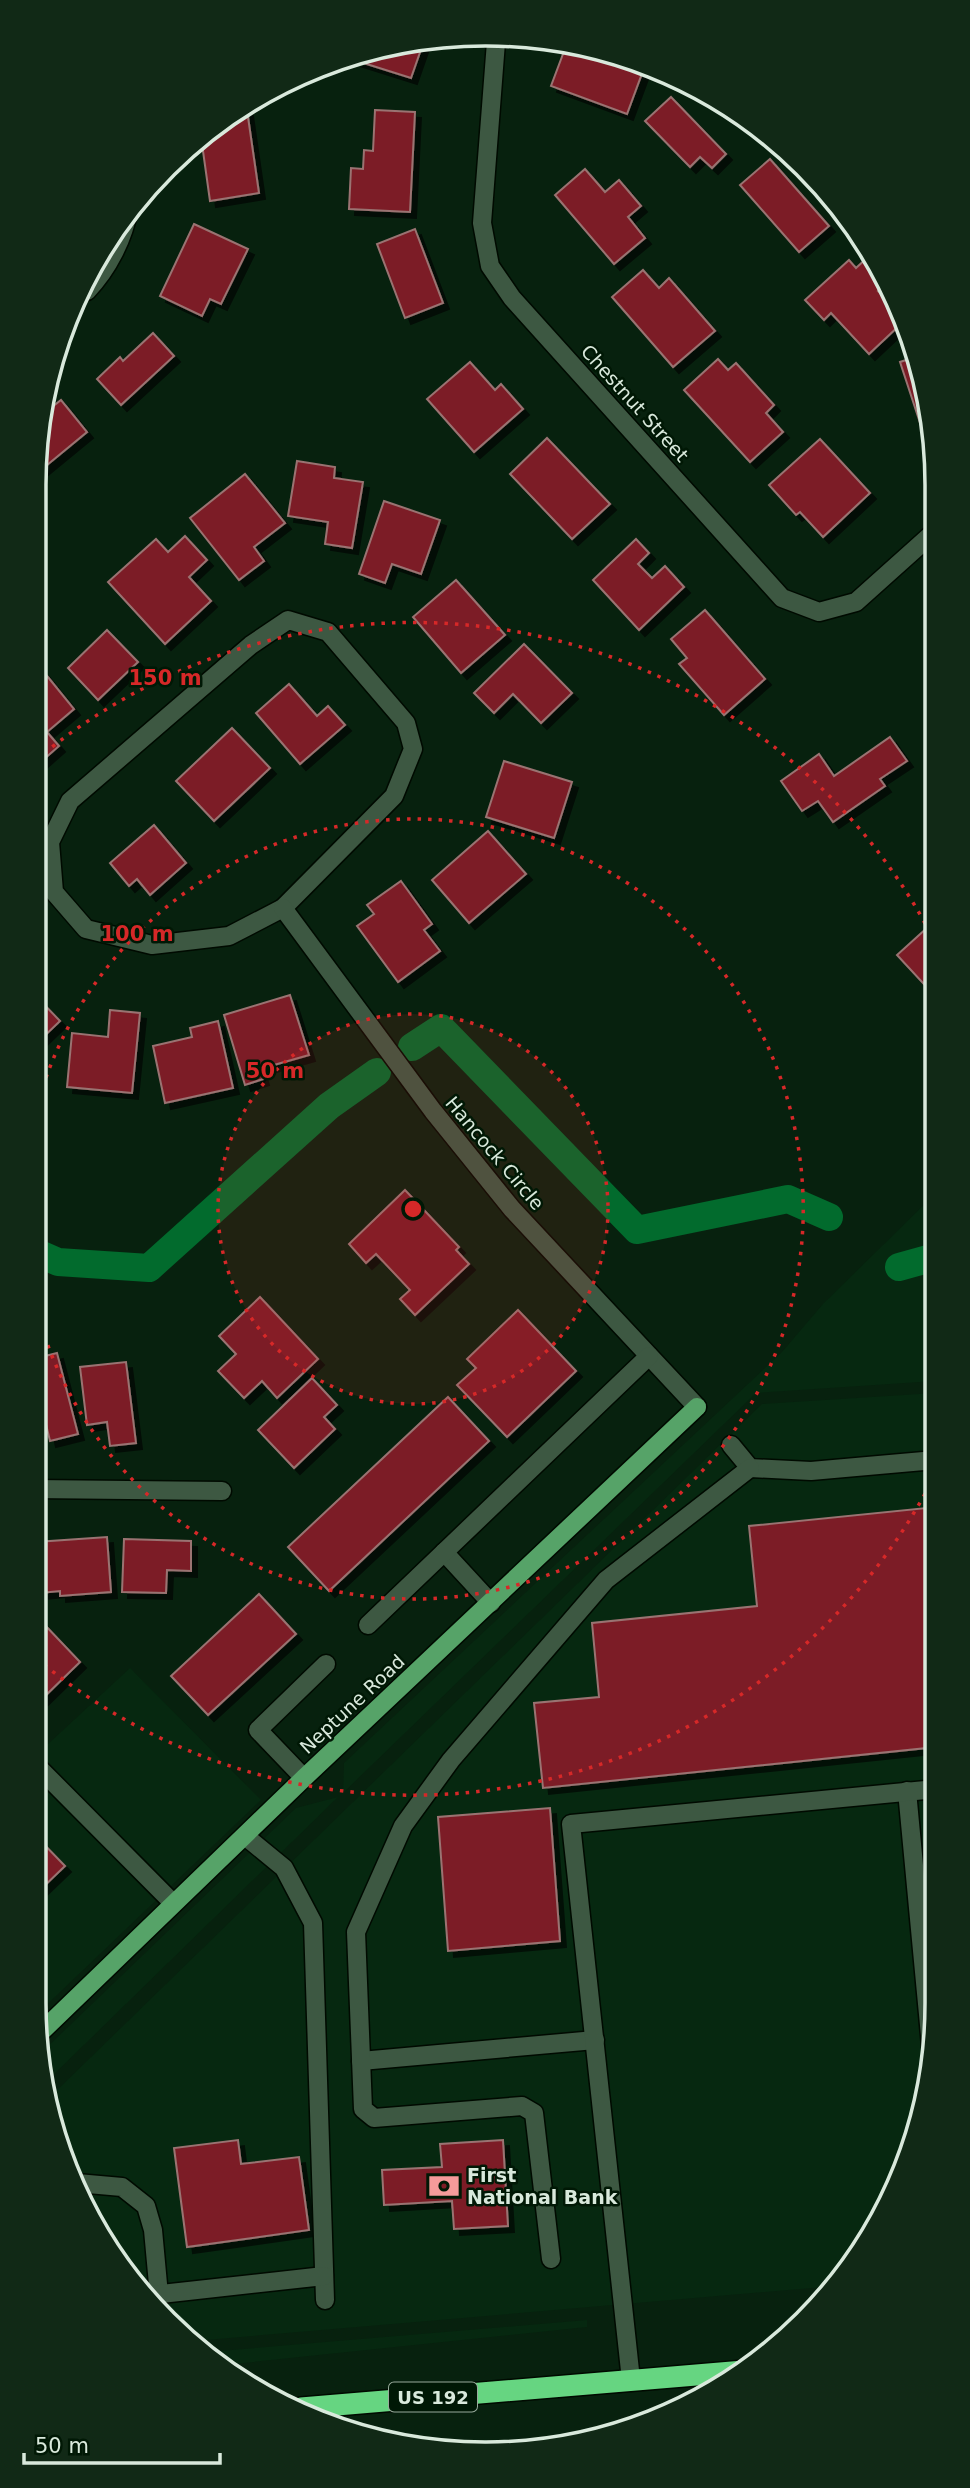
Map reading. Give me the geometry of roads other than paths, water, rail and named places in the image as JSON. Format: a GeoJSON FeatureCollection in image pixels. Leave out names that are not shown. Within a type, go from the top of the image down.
{"type":"FeatureCollection","features":[{"type":"Feature","properties":{"kind":"highway","name":"US 192"},"geometry":{"type":"LineString","coordinates":[[313,2407],[722,2373]]}},
{"type":"Feature","properties":{"kind":"main road","name":"Neptune Road"},"geometry":{"type":"LineString","coordinates":[[46,2027],[303,1777],[697,1408]]}},
{"type":"Feature","properties":{"kind":"street","name":"Chestnut Street"},"geometry":{"type":"LineString","coordinates":[[496,46],[482,223],[490,266],[512,298],[782,598],[819,612],[856,602],[925,540]]}},
{"type":"Feature","properties":{"kind":"street"},"geometry":{"type":"LineString","coordinates":[[95,283],[101,277],[114,250]]}},
{"type":"Feature","properties":{"kind":"street"},"geometry":{"type":"LineString","coordinates":[[288,620],[328,632],[406,723],[414,750],[394,796],[283,908],[229,936],[152,945],[86,929],[54,892],[50,842],[70,801],[251,645],[288,620]]}},
{"type":"Feature","properties":{"kind":"street","name":"Hancock Circle"},"geometry":{"type":"LineString","coordinates":[[283,908],[433,1111],[503,1198],[697,1408]]}},
{"type":"Feature","properties":{"kind":"street"},"geometry":{"type":"LineString","coordinates":[[368,1625],[649,1356]]}},
{"type":"Feature","properties":{"kind":"street"},"geometry":{"type":"LineString","coordinates":[[731,1445],[750,1468]]}},
{"type":"Feature","properties":{"kind":"street"},"geometry":{"type":"LineString","coordinates":[[551,2259],[534,2113],[522,2106],[374,2118],[363,2109],[356,1933],[403,1826],[451,1760],[606,1580],[750,1468],[811,1471],[925,1461]]}},
{"type":"Feature","properties":{"kind":"street"},"geometry":{"type":"LineString","coordinates":[[46,1489],[222,1491]]}},
{"type":"Feature","properties":{"kind":"street"},"geometry":{"type":"LineString","coordinates":[[444,1552],[491,1603]]}},
{"type":"Feature","properties":{"kind":"street"},"geometry":{"type":"LineString","coordinates":[[303,1777],[258,1730],[326,1664]]}},
{"type":"Feature","properties":{"kind":"street"},"geometry":{"type":"LineString","coordinates":[[46,1775],[173,1903]]}},
{"type":"Feature","properties":{"kind":"street"},"geometry":{"type":"LineString","coordinates":[[631,2381],[572,1824],[925,1789]]}},
{"type":"Feature","properties":{"kind":"street"},"geometry":{"type":"LineString","coordinates":[[907,1791],[925,1947]]}},
{"type":"Feature","properties":{"kind":"street"},"geometry":{"type":"LineString","coordinates":[[245,1836],[284,1868],[313,1923],[325,2300]]}},
{"type":"Feature","properties":{"kind":"street"},"geometry":{"type":"LineString","coordinates":[[361,2061],[595,2040]]}},
{"type":"Feature","properties":{"kind":"street"},"geometry":{"type":"LineString","coordinates":[[85,2184],[122,2187],[146,2206],[153,2230],[151,2289]]}},
{"type":"Feature","properties":{"kind":"street"},"geometry":{"type":"LineString","coordinates":[[156,2294],[324,2276]]}},
{"type":"Feature","properties":{"kind":"waterway"},"geometry":{"type":"LineString","coordinates":[[412,1047],[441,1028],[637,1230],[788,1199],[829,1217]]}},
{"type":"Feature","properties":{"kind":"waterway"},"geometry":{"type":"LineString","coordinates":[[46,1257],[58,1262],[149,1268],[329,1106],[377,1072]]}},
{"type":"Feature","properties":{"kind":"waterway"},"geometry":{"type":"LineString","coordinates":[[899,1267],[925,1260]]}},
{"type":"Feature","properties":{"kind":"place","name":"First National Bank"},"geometry":{"type":"Point","coordinates":[444,2186]}}]}
